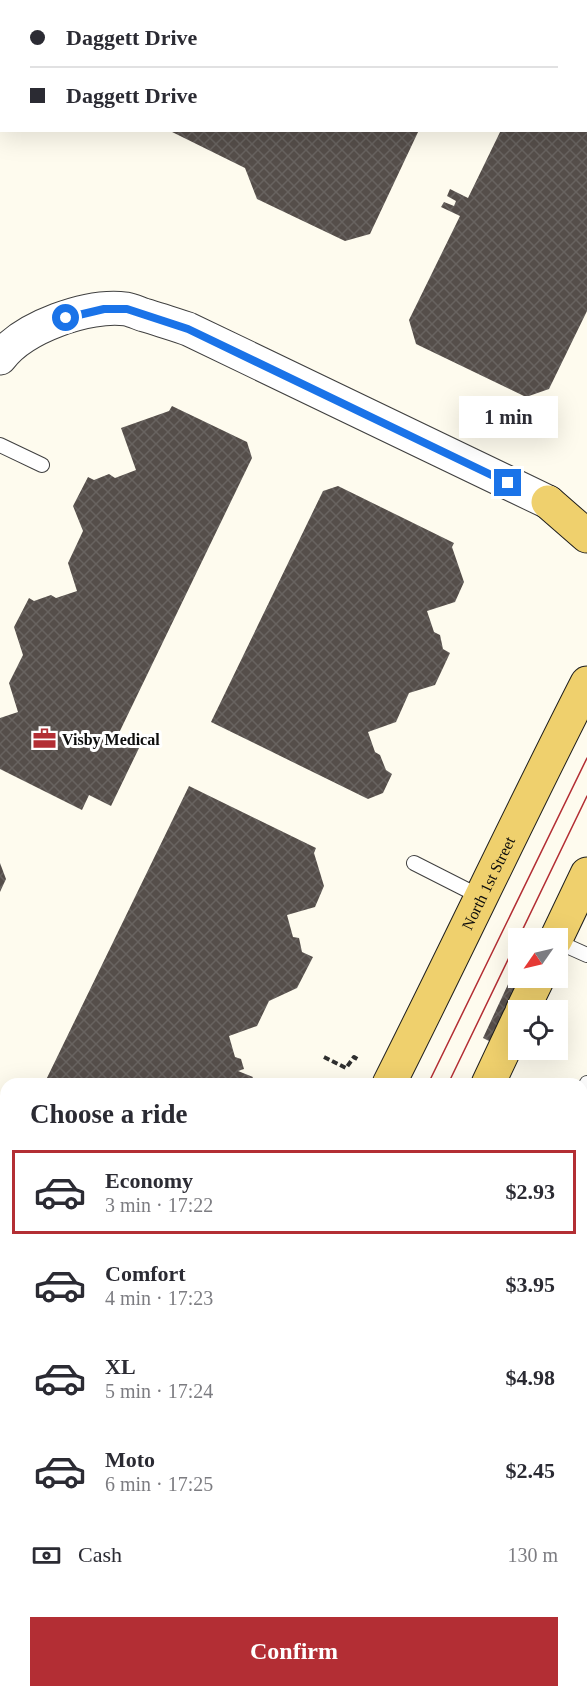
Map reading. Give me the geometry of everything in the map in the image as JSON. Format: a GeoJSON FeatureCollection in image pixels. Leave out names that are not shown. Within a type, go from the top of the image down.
{"type":"FeatureCollection","features":[{"type":"Feature","properties":{"kind":"main road"},"geometry":{"type":"LineString","coordinates":[[548,502],[587,512]]}},
{"type":"Feature","properties":{"kind":"main road"},"geometry":{"type":"LineString","coordinates":[[548,502],[587,536]]}},
{"type":"Feature","properties":{"kind":"main road","name":"North 1st Street"},"geometry":{"type":"LineString","coordinates":[[392,1078],[587,683]]}},
{"type":"Feature","properties":{"kind":"main road"},"geometry":{"type":"LineString","coordinates":[[563,928],[587,874]]}},
{"type":"Feature","properties":{"kind":"main road"},"geometry":{"type":"LineString","coordinates":[[491,1078],[508,1041]]}},
{"type":"Feature","properties":{"kind":"street"},"geometry":{"type":"LineString","coordinates":[[0,358],[7,349],[54,321],[104,309],[127,309],[188,329],[548,502]]}},
{"type":"Feature","properties":{"kind":"lane"},"geometry":{"type":"LineString","coordinates":[[0,445],[42,465]]}},
{"type":"Feature","properties":{"kind":"lane"},"geometry":{"type":"LineString","coordinates":[[414,863],[481,897]]}},
{"type":"Feature","properties":{"kind":"lane"},"geometry":{"type":"LineString","coordinates":[[568,946],[587,955]]}},
{"type":"Feature","properties":{"kind":"path"},"geometry":{"type":"LineString","coordinates":[[324,1058],[346,1068],[354,1057],[359,1060]]}},
{"type":"Feature","properties":{"kind":"building"},"geometry":{"type":"Polygon","coordinates":[[[172,132],[418,132],[370,234],[345,241],[257,199],[245,168],[172,132]]]}},
{"type":"Feature","properties":{"kind":"building"},"geometry":{"type":"Polygon","coordinates":[[[500,132],[587,132],[587,311],[549,389],[526,397],[416,344],[409,320],[460,216],[441,207],[444,202],[454,206],[456,201],[447,196],[450,189],[468,198],[500,132]]]}},
{"type":"Feature","properties":{"kind":"building"},"geometry":{"type":"Polygon","coordinates":[[[172,406],[247,442],[252,458],[118,735],[140,746],[111,806],[89,795],[82,810],[0,769],[0,718],[18,712],[9,683],[23,655],[14,627],[29,598],[34,601],[51,595],[56,598],[77,591],[68,563],[83,531],[73,506],[88,477],[94,480],[109,474],[115,478],[136,470],[121,428],[169,411],[172,406]]]}},
{"type":"Feature","properties":{"kind":"building"},"geometry":{"type":"Polygon","coordinates":[[[338,486],[454,543],[452,547],[464,582],[455,602],[427,611],[434,632],[440,635],[443,649],[450,653],[435,685],[409,693],[396,722],[368,732],[375,752],[380,755],[386,770],[392,774],[383,793],[368,799],[211,722],[323,491],[338,486]]]}},
{"type":"Feature","properties":{"kind":"building"},"geometry":{"type":"Polygon","coordinates":[[[189,786],[316,848],[314,853],[324,886],[315,907],[287,915],[293,937],[299,938],[302,952],[313,957],[297,988],[269,1001],[257,1026],[229,1036],[235,1057],[241,1059],[244,1069],[238,1071],[252,1078],[47,1078],[189,786]]]}},
{"type":"Feature","properties":{"kind":"building"},"geometry":{"type":"Polygon","coordinates":[[[0,863],[6,879],[0,892],[0,863]]]}},
{"type":"Feature","properties":{"kind":"building"},"geometry":{"type":"Polygon","coordinates":[[[508,984],[508,988],[516,988],[511,1000],[508,1000],[508,1005],[491,1042],[483,1038],[508,984]]]}},
{"type":"Feature","properties":{"kind":"tram line"},"geometry":{"type":"LineString","coordinates":[[431,1078],[587,758]]}},
{"type":"Feature","properties":{"kind":"tram line"},"geometry":{"type":"LineString","coordinates":[[451,1078],[587,796]]}},
{"type":"Feature","properties":{"kind":"place","name":"Visby Medical"},"geometry":{"type":"Point","coordinates":[44,739]}},
{"type":"Feature","properties":{"kind":"route"},"geometry":{"type":"LineString","coordinates":[[66,318],[104,309],[127,309],[188,329],[508,483]]}}]}
